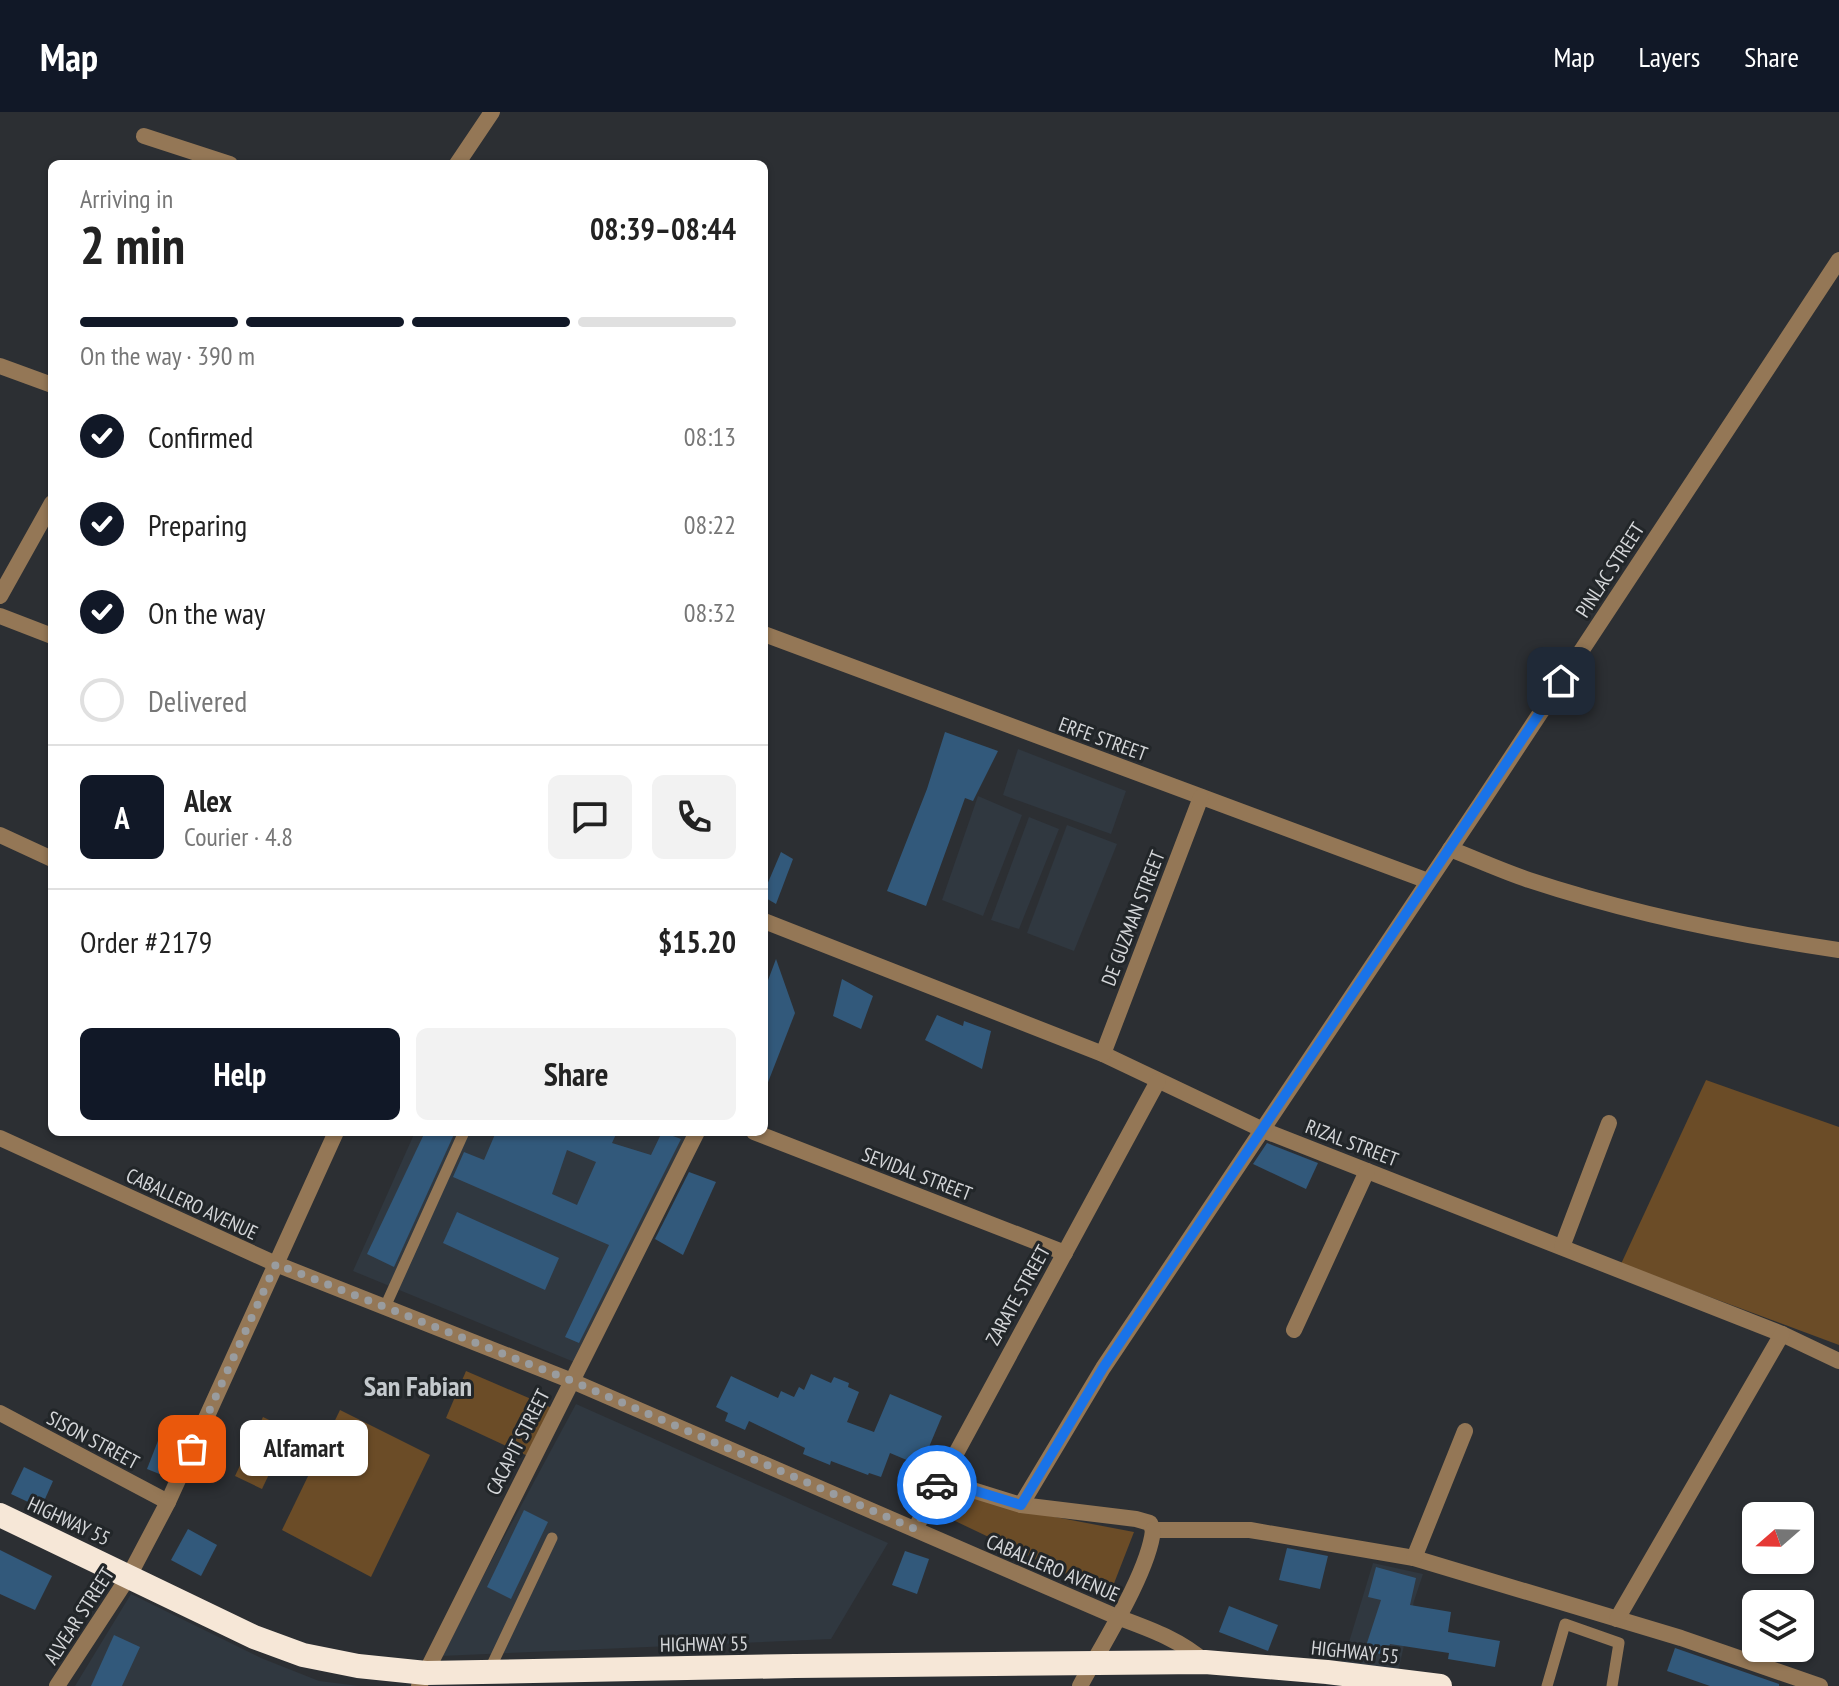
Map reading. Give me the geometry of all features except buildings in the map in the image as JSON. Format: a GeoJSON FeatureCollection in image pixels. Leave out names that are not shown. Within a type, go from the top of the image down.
{"type":"FeatureCollection","features":[{"type":"Feature","properties":{"kind":"highway","name":"HIGHWAY 55"},"geometry":{"type":"LineString","coordinates":[[0,1515],[254,1637],[303,1655],[423,1679],[489,1672],[1205,1662],[1329,1679],[1440,1686]]}},
{"type":"Feature","properties":{"kind":"street"},"geometry":{"type":"LineString","coordinates":[[460,160],[492,112]]}},
{"type":"Feature","properties":{"kind":"street"},"geometry":{"type":"LineString","coordinates":[[144,136],[186,157]]}},
{"type":"Feature","properties":{"kind":"street","name":"PINLAC STREET"},"geometry":{"type":"LineString","coordinates":[[1021,1505],[1103,1368],[1839,260]]}},
{"type":"Feature","properties":{"kind":"street"},"geometry":{"type":"LineString","coordinates":[[0,366],[48,384]]}},
{"type":"Feature","properties":{"kind":"street"},"geometry":{"type":"LineString","coordinates":[[0,596],[48,510]]}},
{"type":"Feature","properties":{"kind":"street"},"geometry":{"type":"LineString","coordinates":[[0,616],[48,634]]}},
{"type":"Feature","properties":{"kind":"street","name":"ERFE STREET"},"geometry":{"type":"LineString","coordinates":[[768,635],[1428,881]]}},
{"type":"Feature","properties":{"kind":"street","name":"DE GUZMAN STREET"},"geometry":{"type":"LineString","coordinates":[[1103,1054],[1201,797]]}},
{"type":"Feature","properties":{"kind":"street"},"geometry":{"type":"LineString","coordinates":[[0,835],[48,857]]}},
{"type":"Feature","properties":{"kind":"street"},"geometry":{"type":"LineString","coordinates":[[1450,849],[1527,879],[1587,897],[1654,914],[1839,950]]}},
{"type":"Feature","properties":{"kind":"street","name":"RIZAL STREET"},"geometry":{"type":"LineString","coordinates":[[768,923],[1103,1054],[1263,1130],[1782,1334],[1839,1361]]}},
{"type":"Feature","properties":{"kind":"street","name":"ZARATE STREET"},"geometry":{"type":"LineString","coordinates":[[915,1529],[1158,1081]]}},
{"type":"Feature","properties":{"kind":"street"},"geometry":{"type":"LineString","coordinates":[[1562,1247],[1609,1123]]}},
{"type":"Feature","properties":{"kind":"street","name":"ALVEAR STREET"},"geometry":{"type":"LineString","coordinates":[[57,1686],[129,1576],[168,1502],[334,1136]]}},
{"type":"Feature","properties":{"kind":"street","name":"CACAPIT STREET"},"geometry":{"type":"LineString","coordinates":[[423,1679],[695,1136]]}},
{"type":"Feature","properties":{"kind":"street","name":"SEVIDAL STREET"},"geometry":{"type":"LineString","coordinates":[[764,1136],[1065,1253]]}},
{"type":"Feature","properties":{"kind":"street","name":"CABALLERO AVENUE"},"geometry":{"type":"LineString","coordinates":[[0,1138],[276,1264],[572,1381],[1182,1644],[1205,1662]]}},
{"type":"Feature","properties":{"kind":"street"},"geometry":{"type":"LineString","coordinates":[[1294,1330],[1367,1171]]}},
{"type":"Feature","properties":{"kind":"street"},"geometry":{"type":"LineString","coordinates":[[1617,1619],[1782,1334]]}},
{"type":"Feature","properties":{"kind":"street","name":"SISON STREET"},"geometry":{"type":"LineString","coordinates":[[0,1413],[168,1502]]}},
{"type":"Feature","properties":{"kind":"street"},"geometry":{"type":"LineString","coordinates":[[1414,1558],[1465,1431]]}},
{"type":"Feature","properties":{"kind":"street"},"geometry":{"type":"LineString","coordinates":[[940,1480],[1021,1505],[1150,1523],[1153,1530],[1149,1549],[1080,1686]]}},
{"type":"Feature","properties":{"kind":"street"},"geometry":{"type":"LineString","coordinates":[[1153,1530],[1250,1530],[1414,1558],[1617,1619],[1820,1686]]}},
{"type":"Feature","properties":{"kind":"lane"},"geometry":{"type":"LineString","coordinates":[[385,1307],[462,1136]]}},
{"type":"Feature","properties":{"kind":"lane"},"geometry":{"type":"LineString","coordinates":[[489,1672],[552,1538]]}},
{"type":"Feature","properties":{"kind":"lane"},"geometry":{"type":"LineString","coordinates":[[1547,1686],[1565,1624],[1619,1643],[1612,1686]]}},
{"type":"Feature","properties":{"kind":"shaded area"},"geometry":{"type":"Polygon","coordinates":[[[1018,749],[1126,791],[1111,834],[1003,795],[1018,749]]]}},
{"type":"Feature","properties":{"kind":"shaded area"},"geometry":{"type":"Polygon","coordinates":[[[978,796],[1022,815],[983,916],[942,900],[978,796]]]}},
{"type":"Feature","properties":{"kind":"shaded area"},"geometry":{"type":"Polygon","coordinates":[[[1029,817],[1059,829],[1019,929],[991,920],[1029,817]]]}},
{"type":"Feature","properties":{"kind":"shaded area"},"geometry":{"type":"Polygon","coordinates":[[[1067,825],[1117,844],[1074,951],[1027,933],[1067,825]]]}},
{"type":"Feature","properties":{"kind":"shaded area"},"geometry":{"type":"Polygon","coordinates":[[[1706,1080],[1839,1127],[1839,1345],[1621,1264],[1706,1080]]]}},
{"type":"Feature","properties":{"kind":"shaded area"},"geometry":{"type":"Polygon","coordinates":[[[413,1136],[689,1136],[579,1364],[353,1271],[413,1136]]]}},
{"type":"Feature","properties":{"kind":"shaded area"},"geometry":{"type":"Polygon","coordinates":[[[466,1371],[552,1408],[530,1457],[446,1418],[466,1371]]]}},
{"type":"Feature","properties":{"kind":"shaded area"},"geometry":{"type":"Polygon","coordinates":[[[576,1404],[888,1543],[831,1639],[440,1656],[576,1404]]]}},
{"type":"Feature","properties":{"kind":"shaded area"},"geometry":{"type":"Polygon","coordinates":[[[340,1410],[430,1455],[371,1577],[282,1530],[340,1410]]]}},
{"type":"Feature","properties":{"kind":"shaded area"},"geometry":{"type":"Polygon","coordinates":[[[263,1417],[290,1430],[262,1489],[235,1476],[263,1417]]]}},
{"type":"Feature","properties":{"kind":"shaded area"},"geometry":{"type":"Polygon","coordinates":[[[960,1493],[1013,1509],[1134,1532],[1113,1586],[1104,1592],[953,1520],[947,1507],[952,1497],[960,1493]]]}},
{"type":"Feature","properties":{"kind":"shaded area"},"geometry":{"type":"Polygon","coordinates":[[[1373,1563],[1423,1574],[1398,1672],[1343,1662],[1373,1563]]]}},
{"type":"Feature","properties":{"kind":"shaded area"},"geometry":{"type":"Polygon","coordinates":[[[131,1594],[261,1658],[319,1681],[359,1686],[75,1686],[131,1594]]]}},
{"type":"Feature","properties":{"kind":"way so far"},"geometry":{"type":"LineString","coordinates":[[192,1449],[276,1264],[572,1381],[915,1529],[937,1485]]}},
{"type":"Feature","properties":{"kind":"place","name":"Alfamart"},"geometry":{"type":"Point","coordinates":[192,1449]}},
{"type":"Feature","properties":{"kind":"district","name":"San Fabian"},"geometry":{"type":"Point","coordinates":[418,1386]}},
{"type":"Feature","properties":{"kind":"route"},"geometry":{"type":"LineString","coordinates":[[937,1485],[940,1480],[1021,1505],[1103,1368],[1561,681]]}}]}
